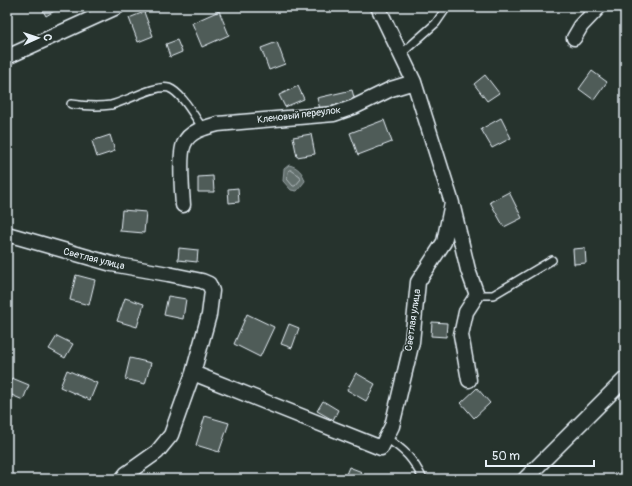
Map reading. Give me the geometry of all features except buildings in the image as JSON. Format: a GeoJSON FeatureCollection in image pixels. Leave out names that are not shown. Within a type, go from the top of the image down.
{"type":"FeatureCollection","features":[{"type":"Feature","properties":{"kind":"street"},"geometry":{"type":"LineString","coordinates":[[7,57],[116,7]]}},
{"type":"Feature","properties":{"kind":"street","name":"Светлая улица"},"geometry":{"type":"LineString","coordinates":[[378,7],[414,82],[452,202],[444,242],[418,282],[412,342],[392,426],[386,438]]}},
{"type":"Feature","properties":{"kind":"street"},"geometry":{"type":"LineString","coordinates":[[574,38],[581,26],[599,7]]}},
{"type":"Feature","properties":{"kind":"street","name":"Кленовый переулок"},"geometry":{"type":"LineString","coordinates":[[202,127],[218,124],[334,114],[354,107],[391,89],[414,82]]}},
{"type":"Feature","properties":{"kind":"street"},"geometry":{"type":"LineString","coordinates":[[183,204],[182,162],[184,144],[190,136],[202,127]]}},
{"type":"Feature","properties":{"kind":"street"},"geometry":{"type":"LineString","coordinates":[[452,202],[468,270],[477,296],[466,312],[461,335],[469,380]]}},
{"type":"Feature","properties":{"kind":"street","name":"Светлая улица"},"geometry":{"type":"LineString","coordinates":[[7,234],[112,264],[202,281],[209,284],[212,291],[209,315],[193,373],[171,435],[157,452],[126,474],[122,479]]}},
{"type":"Feature","properties":{"kind":"street"},"geometry":{"type":"LineString","coordinates":[[193,373],[381,448],[386,438]]}},
{"type":"Feature","properties":{"kind":"street"},"geometry":{"type":"LineString","coordinates":[[525,479],[625,379]]}},
{"type":"Feature","properties":{"kind":"lane"},"geometry":{"type":"LineString","coordinates":[[401,54],[436,22],[446,7]]}},
{"type":"Feature","properties":{"kind":"lane"},"geometry":{"type":"LineString","coordinates":[[71,104],[86,107],[111,104],[155,88],[168,88],[180,96],[202,127]]}},
{"type":"Feature","properties":{"kind":"lane"},"geometry":{"type":"LineString","coordinates":[[477,296],[493,295],[552,260]]}},
{"type":"Feature","properties":{"kind":"lane"},"geometry":{"type":"LineString","coordinates":[[386,438],[401,448],[416,465],[423,479]]}},
{"type":"Feature","properties":{"kind":"water"},"geometry":{"type":"Polygon","coordinates":[[[289,165],[301,173],[305,181],[297,191],[291,190],[283,181],[284,169],[289,165]]]}}]}
